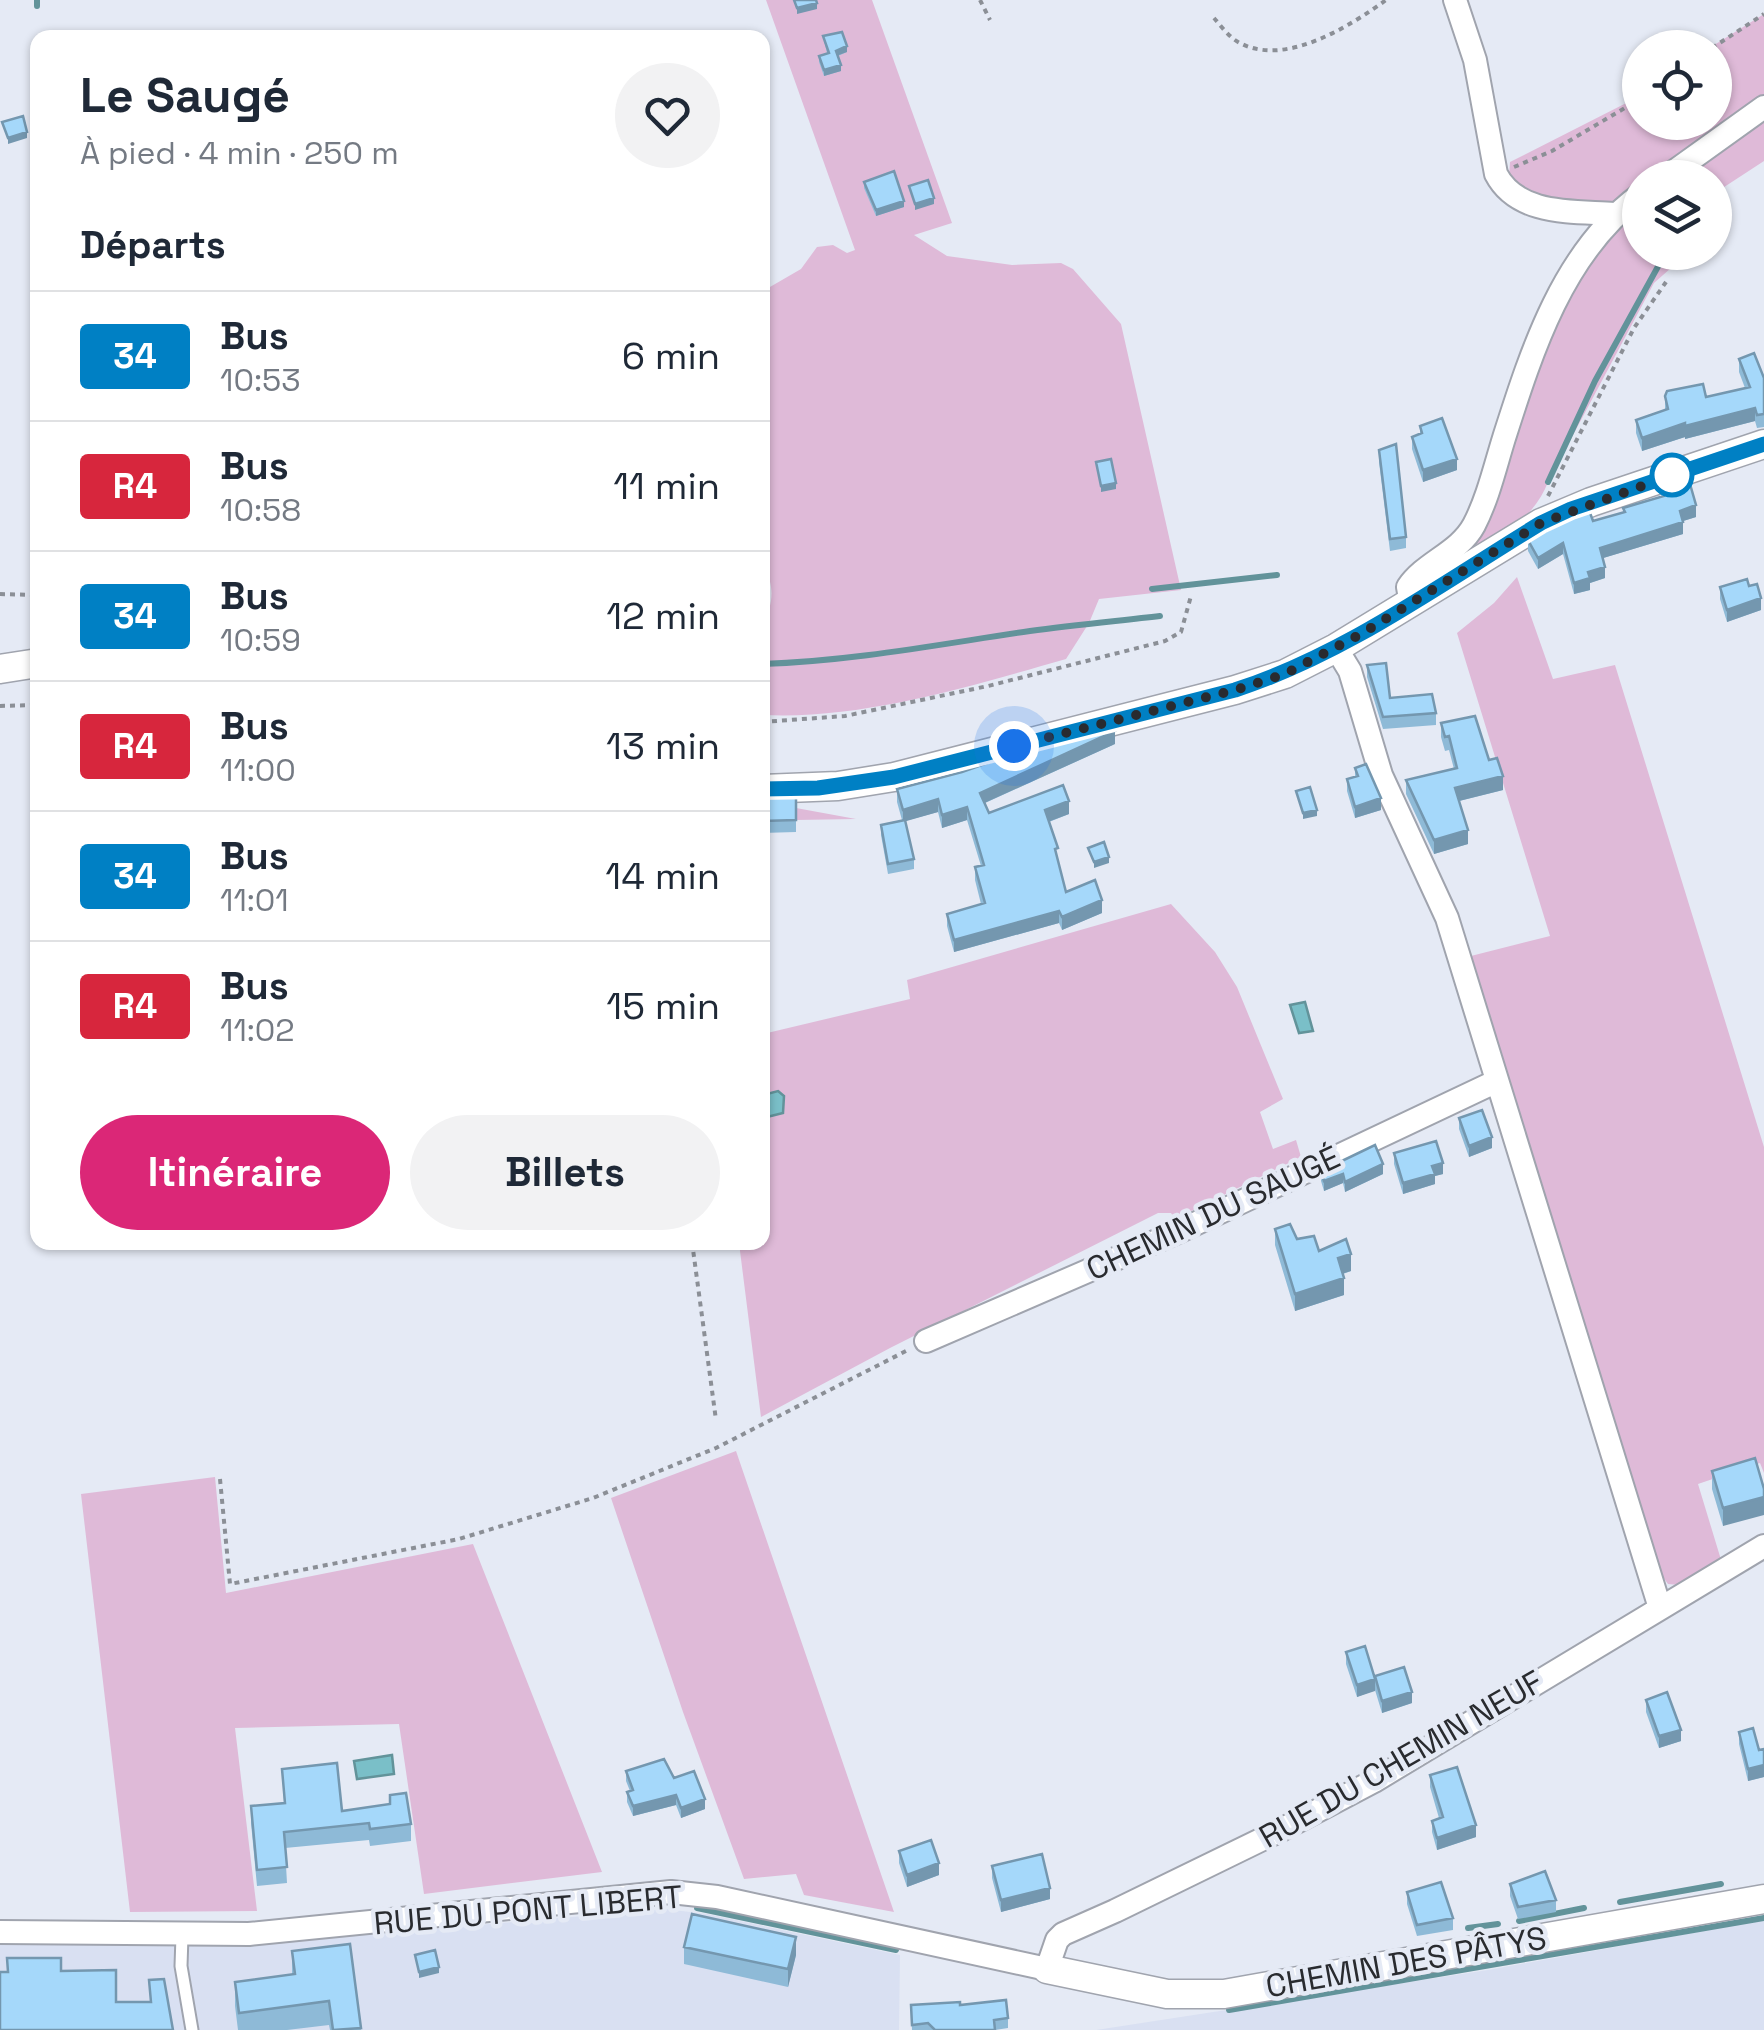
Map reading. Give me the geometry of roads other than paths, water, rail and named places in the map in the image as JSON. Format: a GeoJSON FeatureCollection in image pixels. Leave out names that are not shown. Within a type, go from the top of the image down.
{"type":"FeatureCollection","features":[{"type":"Feature","properties":{"kind":"street"},"geometry":{"type":"LineString","coordinates":[[1455,0],[1475,60],[1496,174],[1511,196],[1530,205],[1614,214]]}},
{"type":"Feature","properties":{"kind":"street"},"geometry":{"type":"LineString","coordinates":[[1690,160],[1764,107]]}},
{"type":"Feature","properties":{"kind":"street"},"geometry":{"type":"LineString","coordinates":[[1410,604],[1408,587],[1414,578],[1453,550],[1474,525],[1536,345],[1587,246],[1622,208]]}},
{"type":"Feature","properties":{"kind":"street"},"geometry":{"type":"LineString","coordinates":[[770,788],[797,789],[894,777],[1285,674],[1336,648],[1541,523],[1571,509],[1764,444]]}},
{"type":"Feature","properties":{"kind":"street"},"geometry":{"type":"LineString","coordinates":[[1336,648],[1350,671],[1381,774],[1447,918],[1660,1608]]}},
{"type":"Feature","properties":{"kind":"street"},"geometry":{"type":"LineString","coordinates":[[0,669],[30,664]]}},
{"type":"Feature","properties":{"kind":"street","name":"CHEMIN DU SAUGÉ"},"geometry":{"type":"LineString","coordinates":[[926,1341],[1180,1230],[1497,1081]]}},
{"type":"Feature","properties":{"kind":"street","name":"RUE DU CHEMIN NEUF"},"geometry":{"type":"LineString","coordinates":[[1048,1969],[1057,1940],[1063,1934],[1248,1847],[1374,1781],[1764,1546]]}},
{"type":"Feature","properties":{"kind":"street","name":"RUE DU PONT LIBERT"},"geometry":{"type":"LineString","coordinates":[[0,1932],[182,1936],[332,1928],[672,1892],[718,1897],[1048,1969]]}},
{"type":"Feature","properties":{"kind":"street","name":"CHEMIN DES PÂTYS"},"geometry":{"type":"LineString","coordinates":[[1048,1969],[1167,1994],[1224,1994],[1764,1899]]}},
{"type":"Feature","properties":{"kind":"lane"},"geometry":{"type":"LineString","coordinates":[[182,1936],[182,1966],[192,2030]]}},
{"type":"Feature","properties":{"kind":"water"},"geometry":{"type":"Polygon","coordinates":[[[1305,1002],[1313,1031],[1299,1033],[1290,1005],[1305,1002]]]}},
{"type":"Feature","properties":{"kind":"water"},"geometry":{"type":"Polygon","coordinates":[[[778,1091],[784,1096],[783,1113],[770,1116],[770,1093],[778,1091]]]}},
{"type":"Feature","properties":{"kind":"water"},"geometry":{"type":"Polygon","coordinates":[[[392,1755],[394,1774],[357,1779],[354,1761],[392,1755]]]}},
{"type":"Feature","properties":{"kind":"waterway"},"geometry":{"type":"LineString","coordinates":[[37,0],[37,6]]}},
{"type":"Feature","properties":{"kind":"waterway"},"geometry":{"type":"LineString","coordinates":[[1548,482],[1595,381],[1656,270]]}},
{"type":"Feature","properties":{"kind":"waterway"},"geometry":{"type":"LineString","coordinates":[[1152,589],[1277,575]]}},
{"type":"Feature","properties":{"kind":"waterway"},"geometry":{"type":"LineString","coordinates":[[770,664],[863,656],[1160,616]]}},
{"type":"Feature","properties":{"kind":"waterway"},"geometry":{"type":"LineString","coordinates":[[1620,1902],[1721,1884]]}},
{"type":"Feature","properties":{"kind":"waterway"},"geometry":{"type":"LineString","coordinates":[[697,1908],[896,1950]]}},
{"type":"Feature","properties":{"kind":"waterway"},"geometry":{"type":"LineString","coordinates":[[1519,1921],[1584,1908]]}},
{"type":"Feature","properties":{"kind":"waterway"},"geometry":{"type":"LineString","coordinates":[[1229,2010],[1764,1918]]}},
{"type":"Feature","properties":{"kind":"waterway"},"geometry":{"type":"LineString","coordinates":[[1468,1928],[1498,1924]]}}]}
